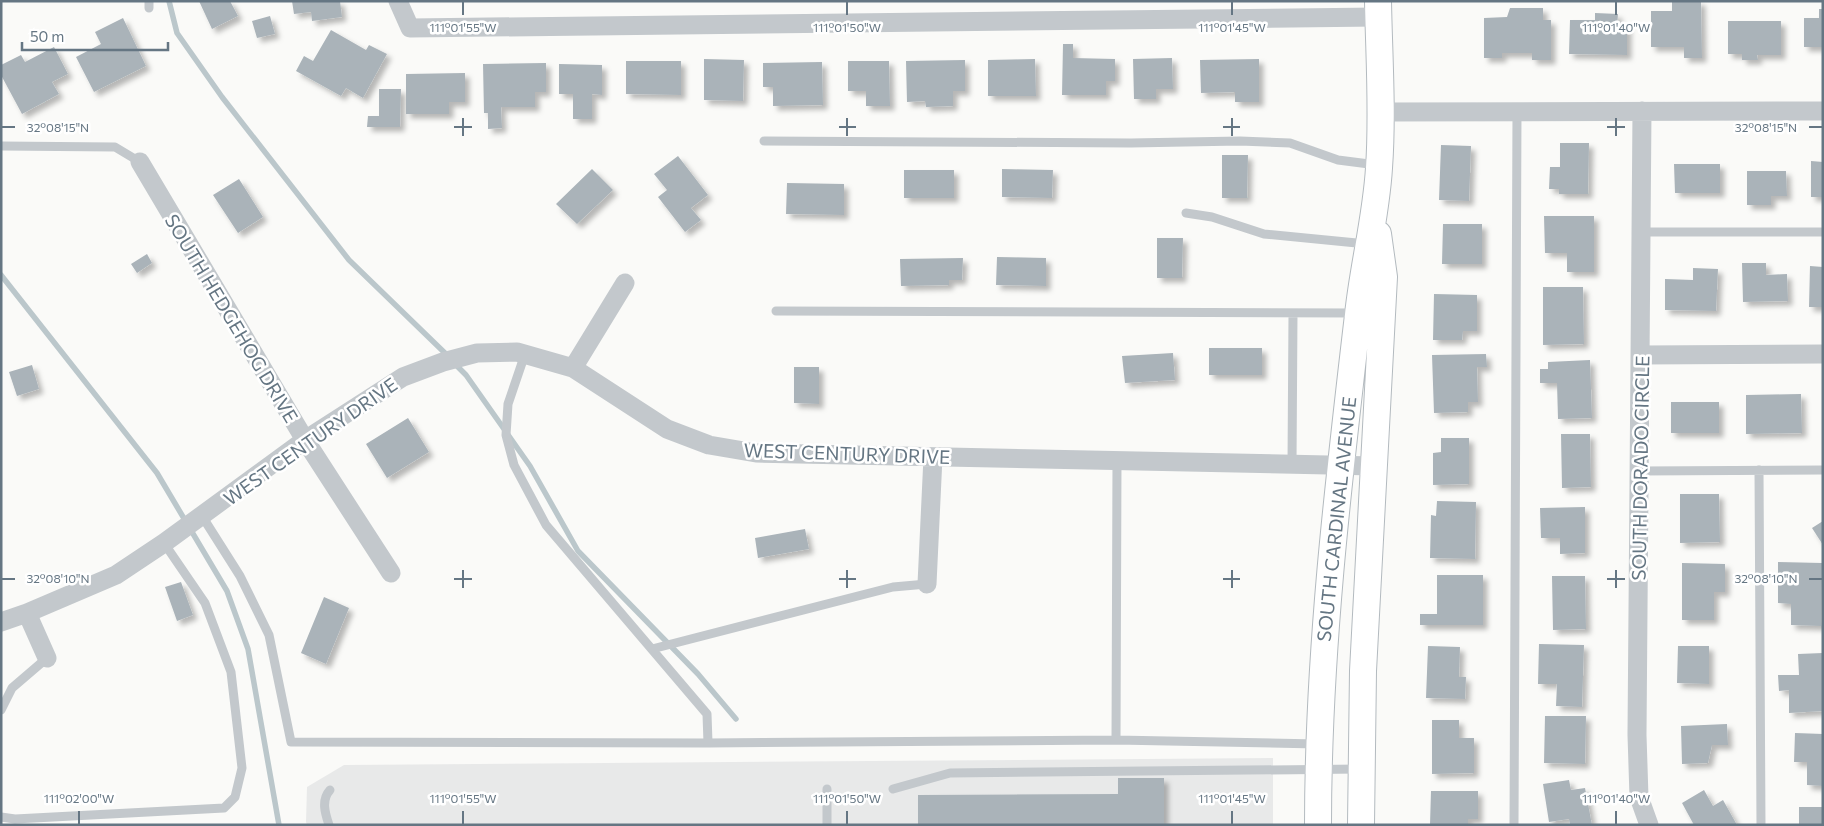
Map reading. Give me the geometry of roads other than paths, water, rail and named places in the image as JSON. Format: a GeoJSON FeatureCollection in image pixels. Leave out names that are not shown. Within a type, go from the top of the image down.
{"type":"FeatureCollection","features":[{"type":"Feature","properties":{"kind":"main road","name":"SOUTH CARDINAL AVENUE"},"geometry":{"type":"LineString","coordinates":[[1318,825],[1318,756],[1325,615],[1362,276],[1375,216],[1380,165],[1378,9]]}},
{"type":"Feature","properties":{"kind":"main road","name":"SOUTH CARDINAL AVENUE"},"geometry":{"type":"LineString","coordinates":[[1361,825],[1363,671],[1384,277],[1375,216]]}},
{"type":"Feature","properties":{"kind":"street"},"geometry":{"type":"LineString","coordinates":[[398,1],[410,28],[1378,9]]}},
{"type":"Feature","properties":{"kind":"street","name":"SOUTH DORADO CIRCLE"},"geometry":{"type":"LineString","coordinates":[[1642,111],[1637,735],[1639,797],[1649,825]]}},
{"type":"Feature","properties":{"kind":"street"},"geometry":{"type":"LineString","coordinates":[[1380,112],[1823,111]]}},
{"type":"Feature","properties":{"kind":"street","name":"SOUTH HEDGEHOG DRIVE"},"geometry":{"type":"LineString","coordinates":[[140,162],[306,440],[391,573]]}},
{"type":"Feature","properties":{"kind":"street"},"geometry":{"type":"LineString","coordinates":[[573,368],[625,283]]}},
{"type":"Feature","properties":{"kind":"street","name":"WEST CENTURY DRIVE"},"geometry":{"type":"LineString","coordinates":[[1,622],[27,613],[116,575],[202,516],[306,440],[403,377],[477,352],[525,354],[573,368],[667,429],[710,444],[756,453],[1375,466]]}},
{"type":"Feature","properties":{"kind":"street"},"geometry":{"type":"LineString","coordinates":[[1641,355],[1823,354]]}},
{"type":"Feature","properties":{"kind":"street"},"geometry":{"type":"LineString","coordinates":[[927,584],[933,457]]}},
{"type":"Feature","properties":{"kind":"street"},"geometry":{"type":"LineString","coordinates":[[27,613],[47,658]]}},
{"type":"Feature","properties":{"kind":"lane"},"geometry":{"type":"LineString","coordinates":[[1514,825],[1517,111]]}},
{"type":"Feature","properties":{"kind":"lane"},"geometry":{"type":"LineString","coordinates":[[764,141],[1131,143],[1240,140],[1290,143],[1338,160],[1380,165]]}},
{"type":"Feature","properties":{"kind":"lane"},"geometry":{"type":"LineString","coordinates":[[1,146],[115,147],[140,162]]}},
{"type":"Feature","properties":{"kind":"lane"},"geometry":{"type":"LineString","coordinates":[[1186,213],[1212,217],[1264,234],[1370,245]]}},
{"type":"Feature","properties":{"kind":"lane"},"geometry":{"type":"LineString","coordinates":[[1641,232],[1823,232]]}},
{"type":"Feature","properties":{"kind":"lane"},"geometry":{"type":"LineString","coordinates":[[776,311],[1358,314]]}},
{"type":"Feature","properties":{"kind":"lane"},"geometry":{"type":"LineString","coordinates":[[1292,464],[1293,313]]}},
{"type":"Feature","properties":{"kind":"lane"},"geometry":{"type":"LineString","coordinates":[[525,354],[508,404],[506,435],[514,465],[546,525],[707,714],[708,743]]}},
{"type":"Feature","properties":{"kind":"lane"},"geometry":{"type":"LineString","coordinates":[[1116,740],[1117,460]]}},
{"type":"Feature","properties":{"kind":"lane"},"geometry":{"type":"LineString","coordinates":[[1759,470],[1760,825]]}},
{"type":"Feature","properties":{"kind":"lane"},"geometry":{"type":"LineString","coordinates":[[1640,471],[1823,470]]}},
{"type":"Feature","properties":{"kind":"lane"},"geometry":{"type":"LineString","coordinates":[[202,516],[240,576],[269,635],[291,742],[708,743],[1116,740],[1318,756],[1361,769]]}},
{"type":"Feature","properties":{"kind":"lane"},"geometry":{"type":"LineString","coordinates":[[1,817],[224,808],[235,797],[242,768],[231,672],[204,603],[164,543]]}},
{"type":"Feature","properties":{"kind":"lane"},"geometry":{"type":"LineString","coordinates":[[652,649],[893,587],[927,584]]}},
{"type":"Feature","properties":{"kind":"lane"},"geometry":{"type":"LineString","coordinates":[[1,710],[12,688],[47,658]]}},
{"type":"Feature","properties":{"kind":"lane"},"geometry":{"type":"LineString","coordinates":[[893,789],[950,773],[1318,756]]}},
{"type":"Feature","properties":{"kind":"lane"},"geometry":{"type":"LineString","coordinates":[[826,789],[827,825]]}},
{"type":"Feature","properties":{"kind":"lane"},"geometry":{"type":"LineString","coordinates":[[329,825],[324,804],[330,790]]}},
{"type":"Feature","properties":{"kind":"waterway"},"geometry":{"type":"LineString","coordinates":[[169,1],[177,33],[222,97],[349,260],[448,356]]}},
{"type":"Feature","properties":{"kind":"waterway"},"geometry":{"type":"LineString","coordinates":[[1,275],[157,473],[227,591],[248,649],[279,825]]}},
{"type":"Feature","properties":{"kind":"waterway"},"geometry":{"type":"LineString","coordinates":[[454,363],[466,375],[530,466],[578,551],[698,674],[736,719]]}}]}
